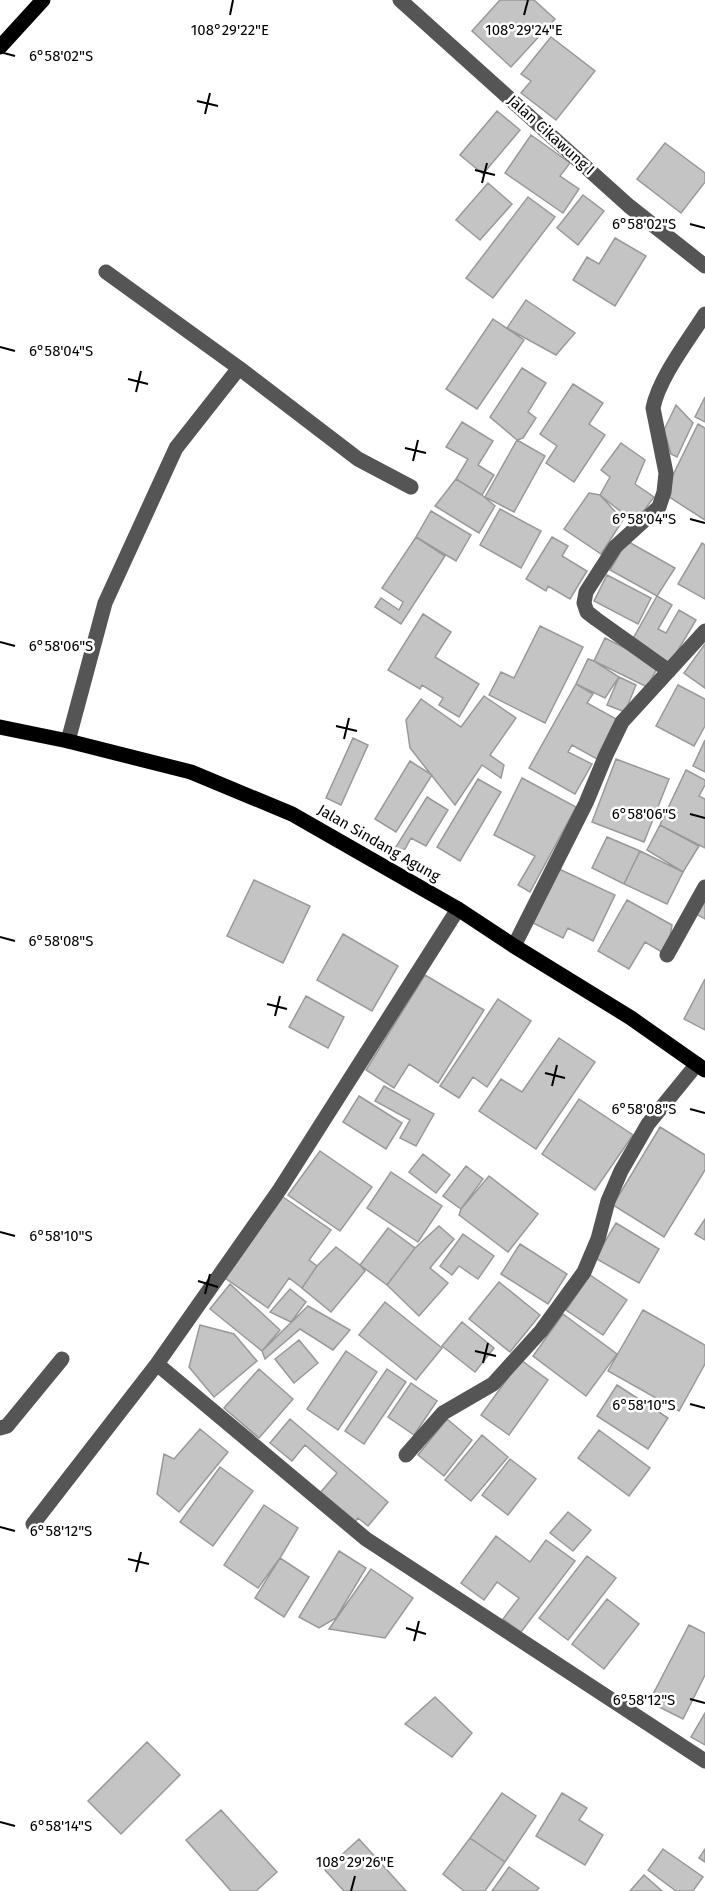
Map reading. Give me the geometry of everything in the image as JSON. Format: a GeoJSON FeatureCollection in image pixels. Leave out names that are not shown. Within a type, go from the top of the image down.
{"type":"FeatureCollection","features":[{"type":"Feature","properties":{"kind":"main road"},"geometry":{"type":"LineString","coordinates":[[0,47],[43,0]]}},
{"type":"Feature","properties":{"kind":"main road","name":"Jalan Sindang Agung"},"geometry":{"type":"LineString","coordinates":[[0,727],[68,741],[190,772],[292,814],[458,909],[631,1018],[701,1067]]}},
{"type":"Feature","properties":{"kind":"street","name":"Jalan Cikawung I"},"geometry":{"type":"LineString","coordinates":[[400,0],[629,206],[705,266]]}},
{"type":"Feature","properties":{"kind":"street"},"geometry":{"type":"LineString","coordinates":[[106,272],[239,368],[358,459],[411,487]]}},
{"type":"Feature","properties":{"kind":"street"},"geometry":{"type":"LineString","coordinates":[[669,671],[587,612],[584,603],[586,592],[615,547],[658,507],[664,492],[666,473],[653,408],[655,397],[705,314]]}},
{"type":"Feature","properties":{"kind":"street"},"geometry":{"type":"LineString","coordinates":[[68,741],[105,603],[176,448],[239,368]]}},
{"type":"Feature","properties":{"kind":"street"},"geometry":{"type":"LineString","coordinates":[[514,946],[586,803],[622,722],[705,631]]}},
{"type":"Feature","properties":{"kind":"street"},"geometry":{"type":"LineString","coordinates":[[667,955],[705,887]]}},
{"type":"Feature","properties":{"kind":"street"},"geometry":{"type":"LineString","coordinates":[[33,1524],[157,1364],[280,1189],[458,909]]}},
{"type":"Feature","properties":{"kind":"street"},"geometry":{"type":"LineString","coordinates":[[406,1455],[442,1413],[494,1384],[541,1331],[584,1272],[621,1171],[648,1124],[701,1067]]}},
{"type":"Feature","properties":{"kind":"street"},"geometry":{"type":"LineString","coordinates":[[4,1427],[62,1359]]}},
{"type":"Feature","properties":{"kind":"street"},"geometry":{"type":"LineString","coordinates":[[157,1364],[366,1539],[705,1761]]}},
{"type":"Feature","properties":{"kind":"building"},"geometry":{"type":"Polygon","coordinates":[[[500,0],[534,0],[555,19],[511,67],[472,31],[500,0]]]}},
{"type":"Feature","properties":{"kind":"building"},"geometry":{"type":"Polygon","coordinates":[[[551,37],[595,71],[556,120],[521,93],[531,81],[521,74],[551,37]]]}},
{"type":"Feature","properties":{"kind":"building"},"geometry":{"type":"Polygon","coordinates":[[[497,111],[520,130],[483,174],[460,155],[497,111]]]}},
{"type":"Feature","properties":{"kind":"building"},"geometry":{"type":"Polygon","coordinates":[[[531,135],[570,163],[560,176],[579,189],[563,213],[505,173],[531,135]]]}},
{"type":"Feature","properties":{"kind":"building"},"geometry":{"type":"Polygon","coordinates":[[[665,143],[705,173],[705,182],[681,213],[637,179],[665,143]]]}},
{"type":"Feature","properties":{"kind":"building"},"geometry":{"type":"Polygon","coordinates":[[[488,183],[512,204],[480,240],[456,220],[488,183]]]}},
{"type":"Feature","properties":{"kind":"building"},"geometry":{"type":"Polygon","coordinates":[[[583,195],[604,211],[578,245],[557,228],[583,195]]]}},
{"type":"Feature","properties":{"kind":"building"},"geometry":{"type":"Polygon","coordinates":[[[528,197],[555,217],[493,298],[466,278],[528,197]]]}},
{"type":"Feature","properties":{"kind":"building"},"geometry":{"type":"Polygon","coordinates":[[[615,238],[646,256],[615,306],[573,280],[587,257],[599,264],[615,238]]]}},
{"type":"Feature","properties":{"kind":"building"},"geometry":{"type":"Polygon","coordinates":[[[526,300],[575,333],[556,355],[507,328],[526,300]]]}},
{"type":"Feature","properties":{"kind":"building"},"geometry":{"type":"Polygon","coordinates":[[[493,319],[524,340],[477,409],[446,389],[493,319]]]}},
{"type":"Feature","properties":{"kind":"building"},"geometry":{"type":"Polygon","coordinates":[[[522,368],[546,383],[528,412],[536,418],[523,438],[517,440],[490,417],[522,368]]]}},
{"type":"Feature","properties":{"kind":"building"},"geometry":{"type":"Polygon","coordinates":[[[573,384],[603,403],[589,424],[605,435],[574,482],[546,463],[557,446],[540,434],[573,384]]]}},
{"type":"Feature","properties":{"kind":"building"},"geometry":{"type":"Polygon","coordinates":[[[705,397],[705,422],[695,417],[705,397]]]}},
{"type":"Feature","properties":{"kind":"building"},"geometry":{"type":"Polygon","coordinates":[[[676,405],[693,423],[677,457],[671,454],[664,430],[676,405]]]}},
{"type":"Feature","properties":{"kind":"building"},"geometry":{"type":"Polygon","coordinates":[[[462,422],[493,441],[478,465],[494,475],[482,495],[456,479],[468,459],[446,447],[462,422]]]}},
{"type":"Feature","properties":{"kind":"building"},"geometry":{"type":"Polygon","coordinates":[[[698,424],[705,428],[705,520],[669,497],[673,475],[698,424]]]}},
{"type":"Feature","properties":{"kind":"building"},"geometry":{"type":"Polygon","coordinates":[[[517,440],[545,456],[514,512],[485,497],[517,440]]]}},
{"type":"Feature","properties":{"kind":"building"},"geometry":{"type":"Polygon","coordinates":[[[621,443],[645,460],[635,484],[654,497],[635,523],[600,495],[610,477],[601,470],[621,443]]]}},
{"type":"Feature","properties":{"kind":"building"},"geometry":{"type":"Polygon","coordinates":[[[456,479],[495,506],[479,533],[435,506],[456,479]]]}},
{"type":"Feature","properties":{"kind":"building"},"geometry":{"type":"Polygon","coordinates":[[[589,493],[600,495],[623,520],[601,554],[564,529],[589,493]]]}},
{"type":"Feature","properties":{"kind":"building"},"geometry":{"type":"Polygon","coordinates":[[[500,509],[541,531],[521,568],[480,545],[500,509]]]}},
{"type":"Feature","properties":{"kind":"building"},"geometry":{"type":"Polygon","coordinates":[[[431,511],[471,535],[456,561],[416,537],[431,511]]]}},
{"type":"Feature","properties":{"kind":"building"},"geometry":{"type":"Polygon","coordinates":[[[416,537],[445,556],[401,624],[375,607],[381,598],[399,610],[403,602],[382,588],[416,537]]]}},
{"type":"Feature","properties":{"kind":"building"},"geometry":{"type":"Polygon","coordinates":[[[552,537],[568,546],[562,556],[587,571],[570,599],[548,586],[546,591],[526,579],[552,537]]]}},
{"type":"Feature","properties":{"kind":"building"},"geometry":{"type":"Polygon","coordinates":[[[627,541],[675,568],[657,596],[610,570],[627,541]]]}},
{"type":"Feature","properties":{"kind":"building"},"geometry":{"type":"Polygon","coordinates":[[[702,543],[705,545],[705,599],[678,584],[702,543]]]}},
{"type":"Feature","properties":{"kind":"building"},"geometry":{"type":"Polygon","coordinates":[[[607,575],[651,598],[638,624],[594,601],[607,575]]]}},
{"type":"Feature","properties":{"kind":"building"},"geometry":{"type":"Polygon","coordinates":[[[657,596],[672,605],[658,629],[666,633],[679,610],[696,620],[669,665],[631,642],[657,596]]]}},
{"type":"Feature","properties":{"kind":"building"},"geometry":{"type":"Polygon","coordinates":[[[423,614],[451,632],[435,657],[479,684],[459,717],[439,705],[443,698],[422,685],[420,689],[388,670],[423,614]]]}},
{"type":"Feature","properties":{"kind":"building"},"geometry":{"type":"Polygon","coordinates":[[[540,626],[583,647],[545,723],[489,695],[501,672],[514,678],[540,626]]]}},
{"type":"Feature","properties":{"kind":"building"},"geometry":{"type":"Polygon","coordinates":[[[605,638],[659,665],[647,687],[594,661],[605,638]]]}},
{"type":"Feature","properties":{"kind":"building"},"geometry":{"type":"Polygon","coordinates":[[[705,644],[705,688],[684,673],[705,644]]]}},
{"type":"Feature","properties":{"kind":"building"},"geometry":{"type":"Polygon","coordinates":[[[588,659],[619,677],[605,698],[576,684],[588,659]]]}},
{"type":"Feature","properties":{"kind":"building"},"geometry":{"type":"Polygon","coordinates":[[[619,677],[636,685],[625,712],[607,705],[619,677]]]}},
{"type":"Feature","properties":{"kind":"building"},"geometry":{"type":"Polygon","coordinates":[[[576,684],[593,694],[587,703],[618,720],[597,759],[572,745],[568,752],[592,764],[575,794],[529,768],[576,684]]]}},
{"type":"Feature","properties":{"kind":"building"},"geometry":{"type":"Polygon","coordinates":[[[678,685],[705,699],[705,726],[694,746],[656,726],[678,685]]]}},
{"type":"Feature","properties":{"kind":"building"},"geometry":{"type":"Polygon","coordinates":[[[484,696],[516,718],[490,755],[504,765],[501,778],[482,765],[455,805],[410,748],[406,720],[421,699],[461,727],[484,696]]]}},
{"type":"Feature","properties":{"kind":"building"},"geometry":{"type":"Polygon","coordinates":[[[353,738],[368,745],[341,805],[326,798],[353,738]]]}},
{"type":"Feature","properties":{"kind":"building"},"geometry":{"type":"Polygon","coordinates":[[[705,740],[705,772],[693,766],[705,740]]]}},
{"type":"Feature","properties":{"kind":"building"},"geometry":{"type":"Polygon","coordinates":[[[616,759],[669,779],[644,842],[592,822],[616,759]]]}},
{"type":"Feature","properties":{"kind":"building"},"geometry":{"type":"Polygon","coordinates":[[[410,761],[432,775],[396,832],[375,819],[410,761]]]}},
{"type":"Feature","properties":{"kind":"building"},"geometry":{"type":"Polygon","coordinates":[[[686,770],[705,780],[699,796],[705,799],[705,848],[660,825],[686,770]]]}},
{"type":"Feature","properties":{"kind":"building"},"geometry":{"type":"Polygon","coordinates":[[[522,778],[576,807],[530,892],[518,885],[535,856],[494,835],[522,778]]]}},
{"type":"Feature","properties":{"kind":"building"},"geometry":{"type":"Polygon","coordinates":[[[478,779],[501,792],[460,861],[437,847],[478,779]]]}},
{"type":"Feature","properties":{"kind":"building"},"geometry":{"type":"Polygon","coordinates":[[[427,797],[448,810],[426,846],[411,838],[405,849],[394,850],[427,797]]]}},
{"type":"Feature","properties":{"kind":"building"},"geometry":{"type":"Polygon","coordinates":[[[660,825],[699,846],[683,872],[647,850],[660,825]]]}},
{"type":"Feature","properties":{"kind":"building"},"geometry":{"type":"Polygon","coordinates":[[[607,837],[640,851],[624,884],[592,868],[607,837]]]}},
{"type":"Feature","properties":{"kind":"building"},"geometry":{"type":"Polygon","coordinates":[[[640,851],[683,872],[667,904],[624,884],[640,851]]]}},
{"type":"Feature","properties":{"kind":"building"},"geometry":{"type":"Polygon","coordinates":[[[559,869],[615,895],[593,941],[568,928],[563,938],[533,923],[559,869]]]}},
{"type":"Feature","properties":{"kind":"building"},"geometry":{"type":"Polygon","coordinates":[[[254,880],[310,906],[283,963],[227,936],[254,880]]]}},
{"type":"Feature","properties":{"kind":"building"},"geometry":{"type":"Polygon","coordinates":[[[705,899],[705,919],[696,914],[705,899]]]}},
{"type":"Feature","properties":{"kind":"building"},"geometry":{"type":"Polygon","coordinates":[[[627,900],[672,925],[667,955],[645,942],[629,969],[598,951],[627,900]]]}},
{"type":"Feature","properties":{"kind":"building"},"geometry":{"type":"Polygon","coordinates":[[[343,934],[398,966],[372,1011],[317,980],[343,934]]]}},
{"type":"Feature","properties":{"kind":"building"},"geometry":{"type":"Polygon","coordinates":[[[425,975],[484,1010],[438,1083],[409,1064],[394,1088],[366,1070],[425,975]]]}},
{"type":"Feature","properties":{"kind":"building"},"geometry":{"type":"Polygon","coordinates":[[[705,979],[705,1030],[684,1019],[705,979]]]}},
{"type":"Feature","properties":{"kind":"building"},"geometry":{"type":"Polygon","coordinates":[[[306,996],[344,1017],[328,1048],[289,1027],[306,996]]]}},
{"type":"Feature","properties":{"kind":"building"},"geometry":{"type":"Polygon","coordinates":[[[498,999],[531,1021],[487,1087],[473,1077],[459,1098],[440,1086],[498,999]]]}},
{"type":"Feature","properties":{"kind":"building"},"geometry":{"type":"Polygon","coordinates":[[[559,1038],[595,1062],[536,1149],[479,1111],[501,1079],[522,1092],[559,1038]]]}},
{"type":"Feature","properties":{"kind":"building"},"geometry":{"type":"Polygon","coordinates":[[[384,1086],[434,1114],[416,1146],[400,1138],[410,1120],[375,1101],[384,1086]]]}},
{"type":"Feature","properties":{"kind":"building"},"geometry":{"type":"Polygon","coordinates":[[[359,1096],[402,1123],[386,1149],[343,1122],[359,1096]]]}},
{"type":"Feature","properties":{"kind":"building"},"geometry":{"type":"Polygon","coordinates":[[[579,1099],[633,1135],[595,1190],[542,1154],[579,1099]]]}},
{"type":"Feature","properties":{"kind":"building"},"geometry":{"type":"Polygon","coordinates":[[[660,1127],[705,1155],[705,1170],[664,1237],[613,1205],[660,1127]]]}},
{"type":"Feature","properties":{"kind":"building"},"geometry":{"type":"Polygon","coordinates":[[[320,1151],[372,1187],[340,1231],[288,1195],[320,1151]]]}},
{"type":"Feature","properties":{"kind":"building"},"geometry":{"type":"Polygon","coordinates":[[[423,1154],[450,1175],[436,1193],[409,1172],[423,1154]]]}},
{"type":"Feature","properties":{"kind":"building"},"geometry":{"type":"Polygon","coordinates":[[[466,1166],[483,1179],[461,1209],[443,1196],[466,1166]]]}},
{"type":"Feature","properties":{"kind":"building"},"geometry":{"type":"Polygon","coordinates":[[[391,1172],[442,1206],[418,1242],[367,1208],[391,1172]]]}},
{"type":"Feature","properties":{"kind":"building"},"geometry":{"type":"Polygon","coordinates":[[[489,1176],[538,1214],[508,1252],[459,1215],[461,1209],[489,1176]]]}},
{"type":"Feature","properties":{"kind":"building"},"geometry":{"type":"Polygon","coordinates":[[[280,1195],[331,1230],[309,1260],[317,1266],[302,1288],[289,1278],[268,1308],[222,1276],[280,1195]]]}},
{"type":"Feature","properties":{"kind":"building"},"geometry":{"type":"Polygon","coordinates":[[[705,1219],[705,1240],[695,1234],[705,1219]]]}},
{"type":"Feature","properties":{"kind":"building"},"geometry":{"type":"Polygon","coordinates":[[[616,1223],[659,1249],[639,1283],[595,1258],[616,1223]]]}},
{"type":"Feature","properties":{"kind":"building"},"geometry":{"type":"Polygon","coordinates":[[[439,1226],[454,1239],[430,1268],[448,1283],[419,1316],[387,1285],[415,1248],[439,1226]]]}},
{"type":"Feature","properties":{"kind":"building"},"geometry":{"type":"Polygon","coordinates":[[[388,1228],[415,1248],[387,1285],[360,1265],[388,1228]]]}},
{"type":"Feature","properties":{"kind":"building"},"geometry":{"type":"Polygon","coordinates":[[[463,1234],[494,1256],[478,1279],[459,1266],[452,1275],[440,1266],[463,1234]]]}},
{"type":"Feature","properties":{"kind":"building"},"geometry":{"type":"Polygon","coordinates":[[[520,1244],[567,1274],[548,1304],[501,1274],[520,1244]]]}},
{"type":"Feature","properties":{"kind":"building"},"geometry":{"type":"Polygon","coordinates":[[[336,1247],[365,1271],[331,1312],[302,1288],[317,1266],[336,1247]]]}},
{"type":"Feature","properties":{"kind":"building"},"geometry":{"type":"Polygon","coordinates":[[[590,1275],[627,1300],[603,1335],[566,1310],[590,1275]]]}},
{"type":"Feature","properties":{"kind":"building"},"geometry":{"type":"Polygon","coordinates":[[[499,1282],[540,1315],[510,1352],[469,1319],[499,1282]]]}},
{"type":"Feature","properties":{"kind":"building"},"geometry":{"type":"Polygon","coordinates":[[[230,1284],[280,1330],[262,1351],[210,1309],[230,1284]]]}},
{"type":"Feature","properties":{"kind":"building"},"geometry":{"type":"Polygon","coordinates":[[[290,1289],[306,1302],[291,1322],[270,1312],[290,1289]]]}},
{"type":"Feature","properties":{"kind":"building"},"geometry":{"type":"Polygon","coordinates":[[[385,1302],[442,1348],[416,1380],[359,1335],[385,1302]]]}},
{"type":"Feature","properties":{"kind":"building"},"geometry":{"type":"Polygon","coordinates":[[[308,1306],[350,1330],[333,1350],[300,1329],[265,1359],[262,1351],[308,1306]]]}},
{"type":"Feature","properties":{"kind":"building"},"geometry":{"type":"Polygon","coordinates":[[[643,1310],[705,1345],[705,1364],[679,1411],[608,1371],[643,1310]]]}},
{"type":"Feature","properties":{"kind":"building"},"geometry":{"type":"Polygon","coordinates":[[[563,1314],[617,1354],[586,1396],[533,1356],[563,1314]]]}},
{"type":"Feature","properties":{"kind":"building"},"geometry":{"type":"Polygon","coordinates":[[[462,1322],[494,1348],[475,1372],[442,1346],[462,1322]]]}},
{"type":"Feature","properties":{"kind":"building"},"geometry":{"type":"Polygon","coordinates":[[[200,1325],[234,1334],[257,1361],[214,1397],[189,1367],[200,1325]]]}},
{"type":"Feature","properties":{"kind":"building"},"geometry":{"type":"Polygon","coordinates":[[[299,1340],[318,1363],[294,1383],[275,1359],[299,1340]]]}},
{"type":"Feature","properties":{"kind":"building"},"geometry":{"type":"Polygon","coordinates":[[[346,1351],[377,1372],[338,1430],[307,1409],[346,1351]]]}},
{"type":"Feature","properties":{"kind":"building"},"geometry":{"type":"Polygon","coordinates":[[[521,1360],[548,1380],[509,1435],[481,1415],[521,1360]]]}},
{"type":"Feature","properties":{"kind":"building"},"geometry":{"type":"Polygon","coordinates":[[[259,1369],[293,1399],[259,1438],[224,1408],[259,1369]]]}},
{"type":"Feature","properties":{"kind":"building"},"geometry":{"type":"Polygon","coordinates":[[[387,1369],[406,1382],[364,1444],[345,1431],[387,1369]]]}},
{"type":"Feature","properties":{"kind":"building"},"geometry":{"type":"Polygon","coordinates":[[[411,1383],[437,1401],[414,1435],[388,1417],[411,1383]]]}},
{"type":"Feature","properties":{"kind":"building"},"geometry":{"type":"Polygon","coordinates":[[[617,1385],[668,1418],[648,1449],[597,1416],[617,1385]]]}},
{"type":"Feature","properties":{"kind":"building"},"geometry":{"type":"Polygon","coordinates":[[[290,1419],[388,1502],[368,1526],[358,1518],[355,1522],[320,1493],[337,1473],[305,1445],[292,1461],[270,1443],[290,1419]]]}},
{"type":"Feature","properties":{"kind":"building"},"geometry":{"type":"Polygon","coordinates":[[[447,1419],[472,1440],[444,1476],[418,1455],[447,1419]]]}},
{"type":"Feature","properties":{"kind":"building"},"geometry":{"type":"Polygon","coordinates":[[[200,1429],[228,1452],[179,1512],[157,1494],[164,1454],[174,1459],[200,1429]]]}},
{"type":"Feature","properties":{"kind":"building"},"geometry":{"type":"Polygon","coordinates":[[[599,1430],[650,1468],[629,1496],[578,1458],[599,1430]]]}},
{"type":"Feature","properties":{"kind":"building"},"geometry":{"type":"Polygon","coordinates":[[[482,1435],[508,1457],[471,1501],[445,1480],[482,1435]]]}},
{"type":"Feature","properties":{"kind":"building"},"geometry":{"type":"Polygon","coordinates":[[[510,1459],[536,1479],[508,1515],[482,1495],[510,1459]]]}},
{"type":"Feature","properties":{"kind":"building"},"geometry":{"type":"Polygon","coordinates":[[[220,1467],[253,1491],[213,1546],[180,1522],[220,1467]]]}},
{"type":"Feature","properties":{"kind":"building"},"geometry":{"type":"Polygon","coordinates":[[[264,1505],[298,1528],[258,1588],[224,1565],[264,1505]]]}},
{"type":"Feature","properties":{"kind":"building"},"geometry":{"type":"Polygon","coordinates":[[[568,1512],[591,1530],[573,1551],[550,1533],[568,1512]]]}},
{"type":"Feature","properties":{"kind":"building"},"geometry":{"type":"Polygon","coordinates":[[[496,1536],[530,1562],[546,1540],[575,1561],[521,1632],[503,1619],[519,1598],[497,1582],[484,1600],[461,1583],[496,1536]]]}},
{"type":"Feature","properties":{"kind":"building"},"geometry":{"type":"Polygon","coordinates":[[[339,1551],[366,1568],[336,1618],[319,1628],[299,1617],[339,1551]]]}},
{"type":"Feature","properties":{"kind":"building"},"geometry":{"type":"Polygon","coordinates":[[[587,1556],[616,1578],[568,1640],[539,1618],[587,1556]]]}},
{"type":"Feature","properties":{"kind":"building"},"geometry":{"type":"Polygon","coordinates":[[[280,1558],[309,1577],[284,1617],[255,1598],[280,1558]]]}},
{"type":"Feature","properties":{"kind":"building"},"geometry":{"type":"Polygon","coordinates":[[[371,1569],[413,1598],[385,1638],[329,1629],[371,1569]]]}},
{"type":"Feature","properties":{"kind":"building"},"geometry":{"type":"Polygon","coordinates":[[[607,1599],[639,1624],[604,1669],[572,1644],[607,1599]]]}},
{"type":"Feature","properties":{"kind":"building"},"geometry":{"type":"Polygon","coordinates":[[[689,1625],[705,1633],[705,1675],[683,1719],[649,1702],[689,1625]]]}},
{"type":"Feature","properties":{"kind":"building"},"geometry":{"type":"Polygon","coordinates":[[[435,1697],[472,1733],[452,1757],[405,1724],[435,1697]]]}},
{"type":"Feature","properties":{"kind":"building"},"geometry":{"type":"Polygon","coordinates":[[[705,1713],[705,1745],[691,1737],[705,1713]]]}},
{"type":"Feature","properties":{"kind":"building"},"geometry":{"type":"Polygon","coordinates":[[[147,1742],[180,1775],[121,1834],[88,1801],[147,1742]]]}},
{"type":"Feature","properties":{"kind":"building"},"geometry":{"type":"Polygon","coordinates":[[[502,1793],[536,1816],[505,1862],[470,1838],[502,1793]]]}},
{"type":"Feature","properties":{"kind":"building"},"geometry":{"type":"Polygon","coordinates":[[[562,1793],[587,1808],[579,1820],[603,1835],[585,1865],[536,1836],[562,1793]]]}},
{"type":"Feature","properties":{"kind":"building"},"geometry":{"type":"Polygon","coordinates":[[[221,1810],[277,1872],[256,1891],[231,1891],[186,1840],[221,1810]]]}},
{"type":"Feature","properties":{"kind":"building"},"geometry":{"type":"Polygon","coordinates":[[[470,1838],[505,1862],[485,1891],[464,1891],[443,1874],[470,1838]]]}},
{"type":"Feature","properties":{"kind":"building"},"geometry":{"type":"Polygon","coordinates":[[[359,1839],[406,1891],[344,1891],[325,1870],[359,1839]]]}},
{"type":"Feature","properties":{"kind":"building"},"geometry":{"type":"Polygon","coordinates":[[[663,1849],[703,1877],[693,1891],[676,1891],[648,1870],[663,1849]]]}},
{"type":"Feature","properties":{"kind":"building"},"geometry":{"type":"Polygon","coordinates":[[[705,1849],[705,1862],[699,1858],[705,1849]]]}},
{"type":"Feature","properties":{"kind":"building"},"geometry":{"type":"Polygon","coordinates":[[[509,1867],[539,1888],[536,1891],[492,1891],[509,1867]]]}},
{"type":"Feature","properties":{"kind":"building"},"geometry":{"type":"Polygon","coordinates":[[[644,1875],[662,1891],[630,1891],[644,1875]]]}}]}
